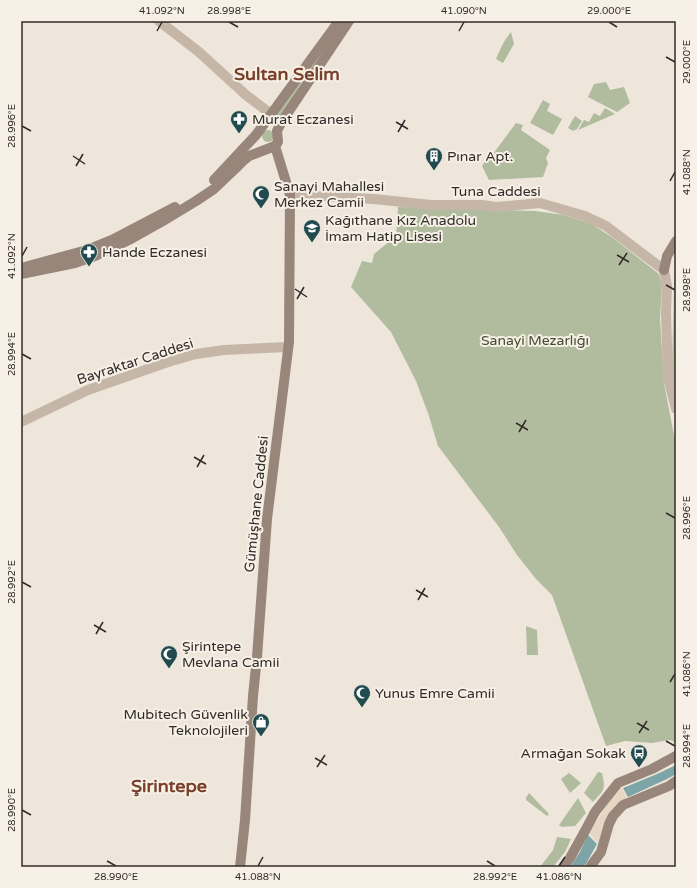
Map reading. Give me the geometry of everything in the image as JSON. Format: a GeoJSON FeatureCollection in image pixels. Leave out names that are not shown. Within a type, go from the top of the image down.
{"type":"FeatureCollection","features":[{"type":"Feature","properties":{"kind":"main road"},"geometry":{"type":"LineString","coordinates":[[212,187],[256,135],[271,114],[346,21]]}},
{"type":"Feature","properties":{"kind":"main road"},"geometry":{"type":"LineString","coordinates":[[23,271],[113,243],[212,187],[249,156],[278,142],[277,131],[281,123],[346,21]]}},
{"type":"Feature","properties":{"kind":"main road"},"geometry":{"type":"LineString","coordinates":[[264,123],[271,125],[277,131]]}},
{"type":"Feature","properties":{"kind":"main road"},"geometry":{"type":"LineString","coordinates":[[256,135],[258,142],[263,148],[270,147]]}},
{"type":"Feature","properties":{"kind":"main road","name":"Gümüşhane Caddesi"},"geometry":{"type":"LineString","coordinates":[[240,867],[245,820],[252,696],[258,643],[267,519],[288,347],[290,195],[270,147]]}},
{"type":"Feature","properties":{"kind":"main road"},"geometry":{"type":"LineString","coordinates":[[664,270],[667,256],[676,241]]}},
{"type":"Feature","properties":{"kind":"main road"},"geometry":{"type":"LineString","coordinates":[[563,867],[570,858],[595,812],[618,783],[652,769],[676,756]]}},
{"type":"Feature","properties":{"kind":"main road"},"geometry":{"type":"LineString","coordinates":[[590,867],[601,852],[609,824],[618,810],[623,805],[669,786],[676,781]]}},
{"type":"Feature","properties":{"kind":"street"},"geometry":{"type":"LineString","coordinates":[[159,21],[271,114]]}},
{"type":"Feature","properties":{"kind":"street","name":"Tuna Caddesi"},"geometry":{"type":"LineString","coordinates":[[290,195],[374,199],[431,205],[482,205],[498,207],[540,203],[585,216],[606,226],[664,270]]}},
{"type":"Feature","properties":{"kind":"street"},"geometry":{"type":"LineString","coordinates":[[664,270],[668,286],[666,313],[668,378],[676,409]]}},
{"type":"Feature","properties":{"kind":"street","name":"Bayraktar Caddesi"},"geometry":{"type":"LineString","coordinates":[[21,422],[91,388],[196,354],[224,350],[288,347]]}},
{"type":"Feature","properties":{"kind":"green space"},"geometry":{"type":"Polygon","coordinates":[[[511,32],[514,44],[503,63],[496,59],[504,42],[511,32]]]}},
{"type":"Feature","properties":{"kind":"green space"},"geometry":{"type":"Polygon","coordinates":[[[310,68],[276,125],[269,122],[310,68]]]}},
{"type":"Feature","properties":{"kind":"green space"},"geometry":{"type":"Polygon","coordinates":[[[606,82],[610,90],[624,87],[630,103],[617,112],[588,97],[594,84],[606,82]]]}},
{"type":"Feature","properties":{"kind":"green space"},"geometry":{"type":"Polygon","coordinates":[[[543,100],[550,104],[547,111],[562,119],[553,135],[530,123],[543,100]]]}},
{"type":"Feature","properties":{"kind":"green space"},"geometry":{"type":"Polygon","coordinates":[[[605,108],[615,114],[578,130],[584,120],[589,122],[594,113],[600,116],[605,108]]]}},
{"type":"Feature","properties":{"kind":"green space"},"geometry":{"type":"Polygon","coordinates":[[[575,116],[582,121],[577,129],[573,131],[568,128],[575,116]]]}},
{"type":"Feature","properties":{"kind":"green space"},"geometry":{"type":"Polygon","coordinates":[[[516,123],[523,125],[521,130],[550,150],[546,158],[548,163],[543,177],[489,180],[482,166],[487,158],[490,158],[516,123]]]}},
{"type":"Feature","properties":{"kind":"green space"},"geometry":{"type":"Polygon","coordinates":[[[266,130],[270,130],[274,136],[270,142],[266,142],[262,138],[262,134],[266,130]]]}},
{"type":"Feature","properties":{"kind":"green space","name":"Sanayi Mezarlığı"},"geometry":{"type":"Polygon","coordinates":[[[398,207],[535,211],[564,215],[590,223],[613,238],[659,274],[662,285],[660,318],[664,384],[676,445],[676,745],[673,741],[669,740],[652,743],[625,741],[606,746],[552,595],[536,579],[517,555],[499,527],[438,446],[416,381],[391,332],[351,287],[362,261],[372,263],[374,254],[396,236],[398,207]]]}},
{"type":"Feature","properties":{"kind":"green space"},"geometry":{"type":"Polygon","coordinates":[[[676,245],[676,394],[673,383],[672,366],[676,245]]]}},
{"type":"Feature","properties":{"kind":"green space"},"geometry":{"type":"Polygon","coordinates":[[[526,626],[537,630],[538,655],[527,655],[526,626]]]}},
{"type":"Feature","properties":{"kind":"green space"},"geometry":{"type":"Polygon","coordinates":[[[598,772],[602,773],[604,786],[602,792],[593,802],[584,793],[598,772]]]}},
{"type":"Feature","properties":{"kind":"green space"},"geometry":{"type":"Polygon","coordinates":[[[569,773],[581,783],[570,793],[561,779],[569,773]]]}},
{"type":"Feature","properties":{"kind":"green space"},"geometry":{"type":"Polygon","coordinates":[[[529,793],[549,814],[547,816],[526,800],[529,793]]]}},
{"type":"Feature","properties":{"kind":"green space"},"geometry":{"type":"Polygon","coordinates":[[[578,798],[586,813],[575,826],[562,827],[559,825],[578,798]]]}},
{"type":"Feature","properties":{"kind":"green space"},"geometry":{"type":"Polygon","coordinates":[[[557,837],[571,839],[565,852],[553,867],[540,867],[553,850],[557,837]]]}},
{"type":"Feature","properties":{"kind":"shaded area"},"geometry":{"type":"Polygon","coordinates":[[[621,787],[627,797],[618,804],[607,819],[598,843],[589,833],[611,799],[621,787]]]}},
{"type":"Feature","properties":{"kind":"water"},"geometry":{"type":"Polygon","coordinates":[[[676,765],[676,774],[628,797],[623,788],[657,774],[676,765]]]}},
{"type":"Feature","properties":{"kind":"water"},"geometry":{"type":"Polygon","coordinates":[[[588,835],[597,844],[587,862],[583,867],[570,867],[580,852],[588,835]]]}},
{"type":"Feature","properties":{"kind":"place","name":"Murat Eczanesi"},"geometry":{"type":"Point","coordinates":[239,134]}},
{"type":"Feature","properties":{"kind":"place","name":"Pınar Apt."},"geometry":{"type":"Point","coordinates":[434,171]}},
{"type":"Feature","properties":{"kind":"place","name":"Sanayi Mahallesi Merkez Camii"},"geometry":{"type":"Point","coordinates":[261,209]}},
{"type":"Feature","properties":{"kind":"place","name":"Kağıthane Kız Anadolu İmam Hatip Lisesi"},"geometry":{"type":"Point","coordinates":[312,243]}},
{"type":"Feature","properties":{"kind":"place","name":"Hande Eczanesi"},"geometry":{"type":"Point","coordinates":[89,267]}},
{"type":"Feature","properties":{"kind":"place","name":"Şirintepe Mevlana Camii"},"geometry":{"type":"Point","coordinates":[169,669]}},
{"type":"Feature","properties":{"kind":"place","name":"Yunus Emre Camii"},"geometry":{"type":"Point","coordinates":[362,708]}},
{"type":"Feature","properties":{"kind":"place","name":"Mubitech Güvenlik Teknolojileri"},"geometry":{"type":"Point","coordinates":[261,737]}},
{"type":"Feature","properties":{"kind":"place","name":"Armağan Sokak"},"geometry":{"type":"Point","coordinates":[639,768]}},
{"type":"Feature","properties":{"kind":"district","name":"Sultan Selim"},"geometry":{"type":"Point","coordinates":[287,74]}},
{"type":"Feature","properties":{"kind":"district","name":"Şirintepe"},"geometry":{"type":"Point","coordinates":[169,786]}}]}
